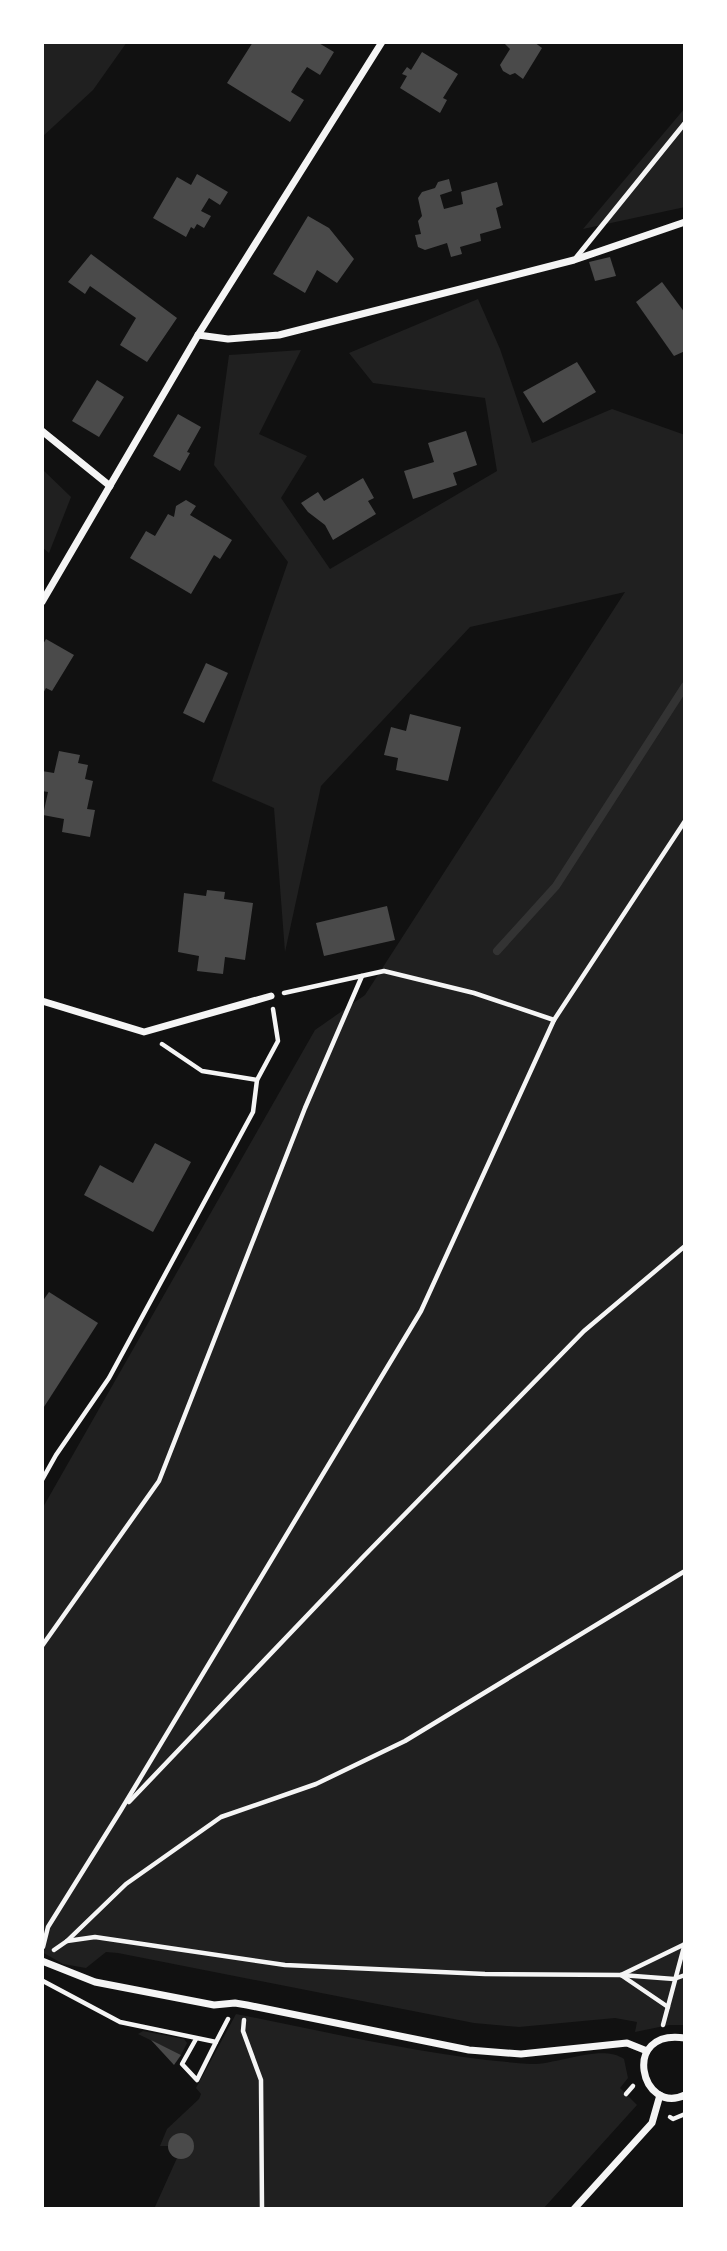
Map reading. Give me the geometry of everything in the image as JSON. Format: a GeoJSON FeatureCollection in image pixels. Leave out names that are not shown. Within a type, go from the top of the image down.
{"type":"FeatureCollection","features":[{"type":"Feature","properties":{"kind":"street"},"geometry":{"type":"LineString","coordinates":[[42,601],[198,335],[382,42]]}},
{"type":"Feature","properties":{"kind":"street"},"geometry":{"type":"LineString","coordinates":[[198,335],[228,340],[279,335],[574,260],[685,222]]}},
{"type":"Feature","properties":{"kind":"street"},"geometry":{"type":"LineString","coordinates":[[42,431],[110,486]]}},
{"type":"Feature","properties":{"kind":"street"},"geometry":{"type":"LineString","coordinates":[[42,1001],[144,1032],[271,996]]}},
{"type":"Feature","properties":{"kind":"street"},"geometry":{"type":"LineString","coordinates":[[42,1961],[95,1982],[214,2005],[236,2003],[469,2050],[521,2054],[627,2043],[647,2051]]}},
{"type":"Feature","properties":{"kind":"street"},"geometry":{"type":"LineString","coordinates":[[685,2038],[671,2036],[657,2040],[647,2051],[643,2063],[643,2076],[649,2087],[660,2095],[678,2098],[685,2095]]}},
{"type":"Feature","properties":{"kind":"street"},"geometry":{"type":"LineString","coordinates":[[574,2209],[652,2123],[660,2095]]}},
{"type":"Feature","properties":{"kind":"lane"},"geometry":{"type":"LineString","coordinates":[[574,260],[685,123]]}},
{"type":"Feature","properties":{"kind":"path"},"geometry":{"type":"LineString","coordinates":[[42,1951],[48,1927],[421,1311],[554,1020],[685,821]]}},
{"type":"Feature","properties":{"kind":"path"},"geometry":{"type":"LineString","coordinates":[[42,1480],[109,1378],[253,1112],[257,1080],[278,1041],[271,996],[384,971],[474,993],[554,1020]]}},
{"type":"Feature","properties":{"kind":"path"},"geometry":{"type":"LineString","coordinates":[[42,1646],[159,1481],[305,1108],[362,976]]}},
{"type":"Feature","properties":{"kind":"path"},"geometry":{"type":"LineString","coordinates":[[144,1032],[202,1071],[257,1080]]}},
{"type":"Feature","properties":{"kind":"path"},"geometry":{"type":"LineString","coordinates":[[121,1810],[584,1331],[685,1246]]}},
{"type":"Feature","properties":{"kind":"path"},"geometry":{"type":"LineString","coordinates":[[50,1953],[67,1941],[125,1884],[221,1817],[316,1784],[405,1741],[685,1571]]}},
{"type":"Feature","properties":{"kind":"path"},"geometry":{"type":"LineString","coordinates":[[67,1941],[95,1937],[285,1965],[674,1979],[685,1975]]}},
{"type":"Feature","properties":{"kind":"path"},"geometry":{"type":"LineString","coordinates":[[621,1975],[685,1943]]}},
{"type":"Feature","properties":{"kind":"path"},"geometry":{"type":"LineString","coordinates":[[663,2025],[685,1943]]}},
{"type":"Feature","properties":{"kind":"path"},"geometry":{"type":"LineString","coordinates":[[621,1975],[668,2007]]}},
{"type":"Feature","properties":{"kind":"path"},"geometry":{"type":"LineString","coordinates":[[42,1981],[120,2022],[216,2042]]}},
{"type":"Feature","properties":{"kind":"path"},"geometry":{"type":"LineString","coordinates":[[197,2039],[182,2064],[197,2080],[236,2003]]}},
{"type":"Feature","properties":{"kind":"path"},"geometry":{"type":"LineString","coordinates":[[247,2005],[243,2031],[261,2080],[262,2209]]}},
{"type":"Feature","properties":{"kind":"path"},"geometry":{"type":"LineString","coordinates":[[626,2094],[634,2085]]}},
{"type":"Feature","properties":{"kind":"shaded area"},"geometry":{"type":"Polygon","coordinates":[[[42,42],[127,42],[93,90],[42,137],[42,42]]]}},
{"type":"Feature","properties":{"kind":"shaded area"},"geometry":{"type":"Polygon","coordinates":[[[685,108],[685,207],[583,229],[685,108]]]}},
{"type":"Feature","properties":{"kind":"shaded area"},"geometry":{"type":"Polygon","coordinates":[[[478,299],[500,349],[532,443],[612,409],[685,435],[685,2025],[669,2025],[635,2032],[637,2022],[615,2018],[519,2027],[474,2023],[118,1953],[106,1952],[86,1968],[63,1964],[42,1952],[42,1509],[315,1030],[365,995],[625,592],[470,627],[321,786],[285,952],[274,808],[212,781],[288,562],[214,465],[229,355],[301,350],[259,434],[307,456],[281,498],[330,569],[497,471],[485,398],[373,383],[349,353],[478,299]]]}},
{"type":"Feature","properties":{"kind":"shaded area"},"geometry":{"type":"Polygon","coordinates":[[[42,469],[71,497],[49,553],[42,547],[42,469]]]}},
{"type":"Feature","properties":{"kind":"shaded area"},"geometry":{"type":"Polygon","coordinates":[[[236,2014],[382,2043],[493,2061],[530,2064],[592,2054],[615,2055],[624,2059],[628,2078],[620,2088],[637,2105],[543,2209],[154,2209],[177,2158],[189,2156],[194,2146],[191,2138],[179,2133],[171,2138],[168,2146],[160,2146],[167,2129],[199,2099],[201,2094],[196,2088],[236,2014]]]}},
{"type":"Feature","properties":{"kind":"shaded area"},"geometry":{"type":"Polygon","coordinates":[[[143,2031],[184,2039],[187,2043],[181,2055],[138,2034],[143,2031]]]}},
{"type":"Feature","properties":{"kind":"building"},"geometry":{"type":"Polygon","coordinates":[[[253,42],[317,42],[334,52],[320,75],[307,67],[299,79],[291,92],[304,100],[290,122],[227,83],[253,42]]]}},
{"type":"Feature","properties":{"kind":"building"},"geometry":{"type":"Polygon","coordinates":[[[503,42],[534,42],[542,48],[523,79],[515,73],[510,75],[503,71],[500,65],[510,49],[503,42]]]}},
{"type":"Feature","properties":{"kind":"building"},"geometry":{"type":"Polygon","coordinates":[[[422,52],[458,74],[443,98],[447,100],[440,113],[400,88],[407,76],[402,74],[407,67],[411,70],[422,52]]]}},
{"type":"Feature","properties":{"kind":"building"},"geometry":{"type":"Polygon","coordinates":[[[197,174],[228,192],[220,205],[209,198],[201,211],[211,216],[204,228],[197,224],[194,229],[191,227],[186,237],[153,218],[177,177],[191,185],[197,174]]]}},
{"type":"Feature","properties":{"kind":"building"},"geometry":{"type":"Polygon","coordinates":[[[449,179],[452,191],[440,195],[444,209],[463,204],[461,192],[497,182],[503,205],[496,208],[501,228],[480,234],[481,241],[460,247],[462,254],[451,257],[447,243],[425,250],[418,247],[415,235],[421,234],[418,221],[422,216],[418,198],[422,192],[435,188],[438,182],[449,179]]]}},
{"type":"Feature","properties":{"kind":"building"},"geometry":{"type":"Polygon","coordinates":[[[308,216],[329,228],[354,259],[337,283],[317,270],[305,293],[273,274],[308,216]]]}},
{"type":"Feature","properties":{"kind":"building"},"geometry":{"type":"Polygon","coordinates":[[[91,254],[177,318],[147,362],[120,345],[136,318],[90,286],[85,294],[68,282],[91,254]]]}},
{"type":"Feature","properties":{"kind":"building"},"geometry":{"type":"Polygon","coordinates":[[[610,257],[616,276],[595,281],[589,262],[610,257]]]}},
{"type":"Feature","properties":{"kind":"building"},"geometry":{"type":"Polygon","coordinates":[[[662,282],[685,313],[685,351],[674,356],[636,302],[662,282]]]}},
{"type":"Feature","properties":{"kind":"building"},"geometry":{"type":"Polygon","coordinates":[[[577,362],[596,392],[543,423],[523,392],[577,362]]]}},
{"type":"Feature","properties":{"kind":"building"},"geometry":{"type":"Polygon","coordinates":[[[97,380],[124,397],[99,437],[72,421],[97,380]]]}},
{"type":"Feature","properties":{"kind":"building"},"geometry":{"type":"Polygon","coordinates":[[[178,414],[201,427],[180,471],[153,456],[178,414]]]}},
{"type":"Feature","properties":{"kind":"building"},"geometry":{"type":"Polygon","coordinates":[[[466,431],[477,465],[453,473],[457,485],[413,499],[404,471],[434,462],[428,443],[466,431]]]}},
{"type":"Feature","properties":{"kind":"building"},"geometry":{"type":"Polygon","coordinates":[[[363,478],[374,498],[368,501],[376,514],[333,540],[325,525],[301,503],[318,492],[324,501],[363,478]]]}},
{"type":"Feature","properties":{"kind":"building"},"geometry":{"type":"Polygon","coordinates":[[[186,500],[196,506],[190,515],[232,540],[220,559],[214,555],[191,594],[130,558],[146,531],[155,536],[168,514],[174,517],[176,506],[186,500]]]}},
{"type":"Feature","properties":{"kind":"building"},"geometry":{"type":"Polygon","coordinates":[[[46,639],[74,655],[52,691],[46,688],[42,695],[42,646],[46,639]]]}},
{"type":"Feature","properties":{"kind":"building"},"geometry":{"type":"Polygon","coordinates":[[[206,663],[228,673],[204,723],[183,713],[206,663]]]}},
{"type":"Feature","properties":{"kind":"building"},"geometry":{"type":"Polygon","coordinates":[[[410,714],[461,727],[448,781],[396,770],[398,758],[384,755],[391,727],[406,731],[410,714]]]}},
{"type":"Feature","properties":{"kind":"building"},"geometry":{"type":"Polygon","coordinates":[[[59,751],[80,755],[78,763],[88,765],[85,779],[93,781],[87,809],[95,810],[90,837],[62,832],[64,819],[43,815],[48,792],[42,791],[42,771],[54,773],[59,751]]]}},
{"type":"Feature","properties":{"kind":"building"},"geometry":{"type":"Polygon","coordinates":[[[207,890],[225,892],[224,899],[253,903],[245,960],[225,957],[223,974],[197,971],[199,956],[178,952],[184,893],[206,896],[207,890]]]}},
{"type":"Feature","properties":{"kind":"building"},"geometry":{"type":"Polygon","coordinates":[[[387,906],[395,940],[324,956],[316,923],[387,906]]]}},
{"type":"Feature","properties":{"kind":"building"},"geometry":{"type":"Polygon","coordinates":[[[155,1143],[191,1162],[153,1232],[84,1195],[100,1165],[133,1183],[155,1143]]]}},
{"type":"Feature","properties":{"kind":"building"},"geometry":{"type":"Polygon","coordinates":[[[49,1292],[98,1323],[42,1410],[42,1302],[49,1292]]]}},
{"type":"Feature","properties":{"kind":"building"},"geometry":{"type":"Polygon","coordinates":[[[151,2040],[181,2055],[174,2065],[151,2040]]]}},
{"type":"Feature","properties":{"kind":"building"},"geometry":{"type":"Polygon","coordinates":[[[181,2133],[190,2137],[194,2146],[190,2155],[181,2159],[172,2155],[168,2146],[172,2137],[181,2133]]]}},
{"type":"Feature","properties":{"kind":"waterway"},"geometry":{"type":"LineString","coordinates":[[497,951],[556,886],[685,686]]}}]}
